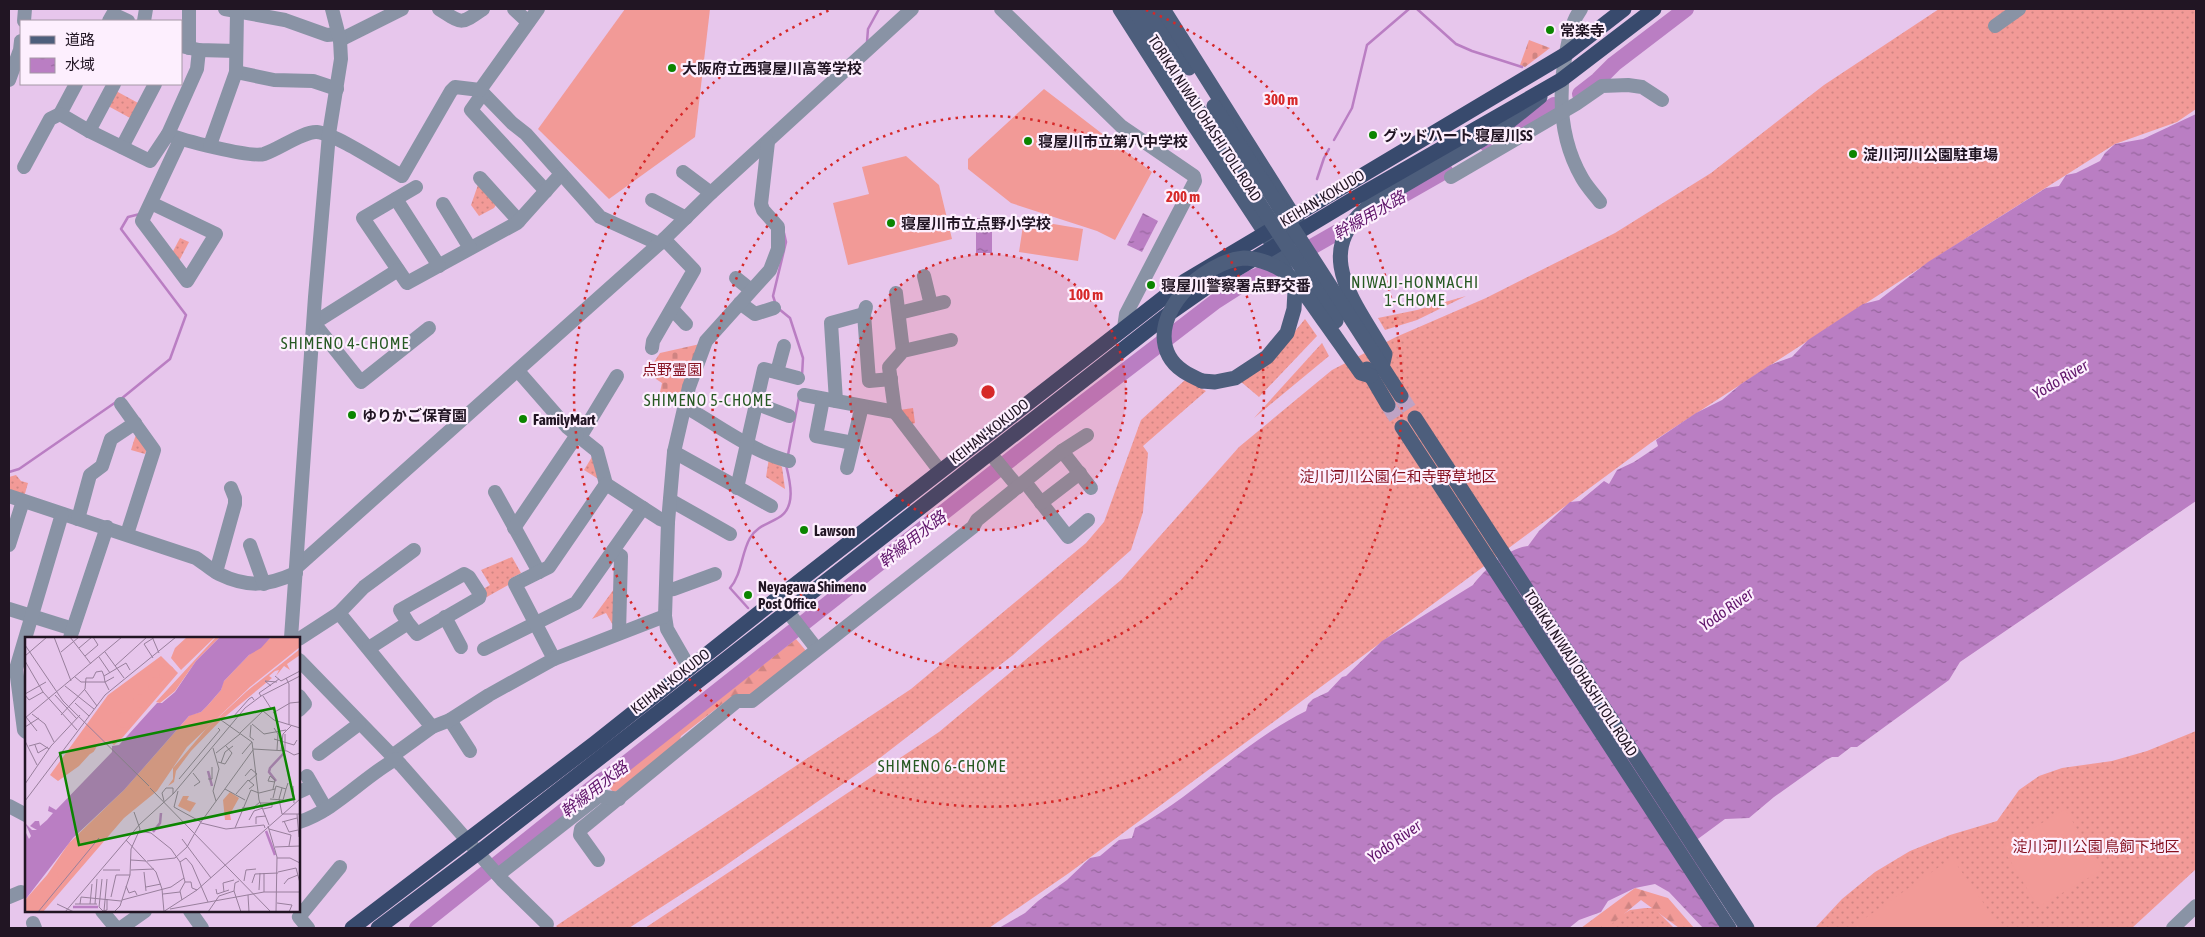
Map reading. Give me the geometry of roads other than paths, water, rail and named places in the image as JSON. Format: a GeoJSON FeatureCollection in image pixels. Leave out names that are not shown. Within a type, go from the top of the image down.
{"type":"FeatureCollection","features":[{"type":"Feature","properties":{"kind":"highway","name":"KEIHAN-KOKUDO"},"geometry":{"type":"LineString","coordinates":[[352,928],[690,669],[1185,281],[1566,54],[1624,9]]}},
{"type":"Feature","properties":{"kind":"highway","name":"KEIHAN-KOKUDO"},"geometry":{"type":"LineString","coordinates":[[378,928],[490,866],[792,617],[994,457],[1167,314],[1274,246],[1561,80],[1654,9]]}},
{"type":"Feature","properties":{"kind":"main road"},"geometry":{"type":"LineString","coordinates":[[1120,9],[1194,126],[1274,246],[1295,291],[1294,309],[1287,333],[1267,357],[1235,378],[1215,382],[1202,381],[1183,372],[1170,357],[1164,342],[1166,319],[1179,296],[1193,282],[1210,270],[1244,258],[1262,261],[1278,268],[1295,281],[1362,373],[1377,372],[1385,354],[1348,290],[1341,272],[1340,259],[1346,232],[1357,215],[1372,204],[1468,157],[1561,80]]}},
{"type":"Feature","properties":{"kind":"main road","name":"TORIKAI NIWAJI OHASHI TOLL ROAD"},"geometry":{"type":"LineString","coordinates":[[1134,9],[1207,110],[1395,400]]}},
{"type":"Feature","properties":{"kind":"main road","name":"TORIKAI NIWAJI OHASHI TOLL ROAD"},"geometry":{"type":"LineString","coordinates":[[1150,9],[1207,110]]}},
{"type":"Feature","properties":{"kind":"main road"},"geometry":{"type":"LineString","coordinates":[[1163,9],[1303,230]]}},
{"type":"Feature","properties":{"kind":"main road","name":"TORIKAI NIWAJI OHASHI TOLL ROAD"},"geometry":{"type":"LineString","coordinates":[[1415,418],[1747,928]]}},
{"type":"Feature","properties":{"kind":"main road","name":"TORIKAI NIWAJI OHASHI TOLL ROAD"},"geometry":{"type":"LineString","coordinates":[[1402,427],[1729,928]]}},
{"type":"Feature","properties":{"kind":"street"},"geometry":{"type":"LineString","coordinates":[[151,203],[216,234],[187,281],[142,222],[151,203],[197,69],[190,48],[189,9]]}},
{"type":"Feature","properties":{"kind":"street"},"geometry":{"type":"LineString","coordinates":[[291,637],[329,134],[341,59],[339,37],[332,9]]}},
{"type":"Feature","properties":{"kind":"street"},"geometry":{"type":"LineString","coordinates":[[210,146],[236,72],[236,51],[231,10],[285,14],[315,32],[339,37],[402,9]]}},
{"type":"Feature","properties":{"kind":"street"},"geometry":{"type":"LineString","coordinates":[[439,9],[458,21],[465,22],[484,9]]}},
{"type":"Feature","properties":{"kind":"street"},"geometry":{"type":"LineString","coordinates":[[514,9],[528,22]]}},
{"type":"Feature","properties":{"kind":"street"},"geometry":{"type":"LineString","coordinates":[[538,9],[471,110],[546,191]]}},
{"type":"Feature","properties":{"kind":"street"},"geometry":{"type":"LineString","coordinates":[[9,496],[196,558],[216,572],[238,581],[264,584],[296,570],[661,241],[912,9]]}},
{"type":"Feature","properties":{"kind":"street"},"geometry":{"type":"LineString","coordinates":[[1001,9],[1121,126],[1194,176],[1195,181],[1126,314],[1124,328]]}},
{"type":"Feature","properties":{"kind":"street"},"geometry":{"type":"LineString","coordinates":[[1580,9],[1573,22],[1561,80],[1562,112],[1565,137],[1572,158],[1582,178],[1600,202]]}},
{"type":"Feature","properties":{"kind":"street"},"geometry":{"type":"LineString","coordinates":[[1995,26],[2019,9]]}},
{"type":"Feature","properties":{"kind":"street"},"geometry":{"type":"LineString","coordinates":[[110,20],[113,14],[126,20]]}},
{"type":"Feature","properties":{"kind":"street"},"geometry":{"type":"LineString","coordinates":[[190,48],[236,51]]}},
{"type":"Feature","properties":{"kind":"street"},"geometry":{"type":"LineString","coordinates":[[9,80],[20,49]]}},
{"type":"Feature","properties":{"kind":"street"},"geometry":{"type":"LineString","coordinates":[[236,72],[274,80],[313,81],[337,89]]}},
{"type":"Feature","properties":{"kind":"street"},"geometry":{"type":"LineString","coordinates":[[1451,176],[1468,157],[1562,112],[1602,86],[1628,84],[1642,86],[1662,100]]}},
{"type":"Feature","properties":{"kind":"street"},"geometry":{"type":"LineString","coordinates":[[24,167],[50,119],[60,114],[75,85]]}},
{"type":"Feature","properties":{"kind":"street"},"geometry":{"type":"LineString","coordinates":[[89,131],[113,85]]}},
{"type":"Feature","properties":{"kind":"street"},"geometry":{"type":"LineString","coordinates":[[122,147],[154,85]]}},
{"type":"Feature","properties":{"kind":"street"},"geometry":{"type":"LineString","coordinates":[[174,137],[210,146],[262,155],[304,135],[314,132],[329,134],[402,176],[451,91],[455,88],[482,91],[512,123],[526,134],[600,217],[661,241],[694,270],[653,341],[652,348]]}},
{"type":"Feature","properties":{"kind":"street"},"geometry":{"type":"LineString","coordinates":[[60,114],[89,131],[150,161],[174,137]]}},
{"type":"Feature","properties":{"kind":"street"},"geometry":{"type":"LineString","coordinates":[[497,138],[512,123]]}},
{"type":"Feature","properties":{"kind":"street"},"geometry":{"type":"LineString","coordinates":[[690,669],[667,629],[665,616],[668,522],[674,452],[689,387],[706,341],[770,270],[778,249],[778,227],[762,210],[761,204],[768,142]]}},
{"type":"Feature","properties":{"kind":"street"},"geometry":{"type":"LineString","coordinates":[[683,172],[711,193]]}},
{"type":"Feature","properties":{"kind":"street"},"geometry":{"type":"LineString","coordinates":[[416,187],[363,218],[407,284],[519,221],[561,174]]}},
{"type":"Feature","properties":{"kind":"street"},"geometry":{"type":"LineString","coordinates":[[480,178],[519,221]]}},
{"type":"Feature","properties":{"kind":"street"},"geometry":{"type":"LineString","coordinates":[[396,199],[439,266]]}},
{"type":"Feature","properties":{"kind":"street"},"geometry":{"type":"LineString","coordinates":[[652,200],[686,218]]}},
{"type":"Feature","properties":{"kind":"street"},"geometry":{"type":"LineString","coordinates":[[443,204],[470,248]]}},
{"type":"Feature","properties":{"kind":"street"},"geometry":{"type":"LineString","coordinates":[[314,324],[398,270]]}},
{"type":"Feature","properties":{"kind":"street"},"geometry":{"type":"LineString","coordinates":[[899,313],[937,304],[924,276]]}},
{"type":"Feature","properties":{"kind":"street"},"geometry":{"type":"LineString","coordinates":[[736,278],[751,290]]}},
{"type":"Feature","properties":{"kind":"street"},"geometry":{"type":"LineString","coordinates":[[896,293],[903,351]]}},
{"type":"Feature","properties":{"kind":"street"},"geometry":{"type":"LineString","coordinates":[[740,302],[755,314],[774,308]]}},
{"type":"Feature","properties":{"kind":"street"},"geometry":{"type":"LineString","coordinates":[[672,309],[686,324]]}},
{"type":"Feature","properties":{"kind":"street"},"geometry":{"type":"LineString","coordinates":[[853,443],[816,436],[830,400],[832,323],[865,309],[869,381],[891,379]]}},
{"type":"Feature","properties":{"kind":"street"},"geometry":{"type":"LineString","coordinates":[[314,324],[361,382],[429,328]]}},
{"type":"Feature","properties":{"kind":"street"},"geometry":{"type":"LineString","coordinates":[[940,472],[895,412],[889,367],[903,351],[951,340]]}},
{"type":"Feature","properties":{"kind":"street"},"geometry":{"type":"LineString","coordinates":[[777,372],[784,346]]}},
{"type":"Feature","properties":{"kind":"street"},"geometry":{"type":"LineString","coordinates":[[737,488],[764,369],[798,378]]}},
{"type":"Feature","properties":{"kind":"street"},"geometry":{"type":"LineString","coordinates":[[518,371],[567,427],[597,451],[606,484],[660,520],[668,522]]}},
{"type":"Feature","properties":{"kind":"street"},"geometry":{"type":"LineString","coordinates":[[514,528],[578,436],[616,376]]}},
{"type":"Feature","properties":{"kind":"street"},"geometry":{"type":"LineString","coordinates":[[804,395],[895,412]]}},
{"type":"Feature","properties":{"kind":"street"},"geometry":{"type":"LineString","coordinates":[[755,403],[789,416]]}},
{"type":"Feature","properties":{"kind":"street"},"geometry":{"type":"LineString","coordinates":[[121,404],[154,450],[127,534]]}},
{"type":"Feature","properties":{"kind":"street"},"geometry":{"type":"LineString","coordinates":[[684,406],[746,442],[780,459],[789,461]]}},
{"type":"Feature","properties":{"kind":"street"},"geometry":{"type":"LineString","coordinates":[[847,468],[862,406]]}},
{"type":"Feature","properties":{"kind":"street"},"geometry":{"type":"LineString","coordinates":[[78,519],[90,475],[102,466],[111,439],[135,423]]}},
{"type":"Feature","properties":{"kind":"street"},"geometry":{"type":"LineString","coordinates":[[598,860],[580,835],[581,829],[737,701],[752,701],[816,648],[972,527],[977,520],[1062,451],[1086,435]]}},
{"type":"Feature","properties":{"kind":"street"},"geometry":{"type":"LineString","coordinates":[[1062,451],[1091,488]]}},
{"type":"Feature","properties":{"kind":"street"},"geometry":{"type":"LineString","coordinates":[[674,452],[771,506]]}},
{"type":"Feature","properties":{"kind":"street"},"geometry":{"type":"LineString","coordinates":[[994,457],[1007,473],[1022,484],[1041,503],[1068,537],[1088,520]]}},
{"type":"Feature","properties":{"kind":"street"},"geometry":{"type":"LineString","coordinates":[[1041,503],[1080,473]]}},
{"type":"Feature","properties":{"kind":"street"},"geometry":{"type":"LineString","coordinates":[[554,659],[515,584],[549,567],[606,484]]}},
{"type":"Feature","properties":{"kind":"street"},"geometry":{"type":"LineString","coordinates":[[216,572],[235,504],[231,488]]}},
{"type":"Feature","properties":{"kind":"street"},"geometry":{"type":"LineString","coordinates":[[495,492],[539,572]]}},
{"type":"Feature","properties":{"kind":"street"},"geometry":{"type":"LineString","coordinates":[[670,500],[730,534]]}},
{"type":"Feature","properties":{"kind":"street"},"geometry":{"type":"LineString","coordinates":[[9,545],[22,501]]}},
{"type":"Feature","properties":{"kind":"street"},"geometry":{"type":"LineString","coordinates":[[484,649],[576,603],[643,508]]}},
{"type":"Feature","properties":{"kind":"street"},"geometry":{"type":"LineString","coordinates":[[26,637],[62,514]]}},
{"type":"Feature","properties":{"kind":"street"},"geometry":{"type":"LineString","coordinates":[[9,609],[32,616],[71,634],[107,527]]}},
{"type":"Feature","properties":{"kind":"street"},"geometry":{"type":"LineString","coordinates":[[250,544],[264,584]]}},
{"type":"Feature","properties":{"kind":"street"},"geometry":{"type":"LineString","coordinates":[[300,638],[339,613],[364,587],[414,550]]}},
{"type":"Feature","properties":{"kind":"street"},"geometry":{"type":"LineString","coordinates":[[613,551],[622,556],[619,633]]}},
{"type":"Feature","properties":{"kind":"street"},"geometry":{"type":"LineString","coordinates":[[464,574],[469,577],[480,594],[479,598],[417,634],[408,623],[400,610],[464,574]]}},
{"type":"Feature","properties":{"kind":"street"},"geometry":{"type":"LineString","coordinates":[[666,590],[674,589],[715,574]]}},
{"type":"Feature","properties":{"kind":"street"},"geometry":{"type":"LineString","coordinates":[[339,613],[432,727]]}},
{"type":"Feature","properties":{"kind":"street"},"geometry":{"type":"LineString","coordinates":[[300,822],[313,817],[326,809],[432,727],[450,720],[489,695],[554,659],[665,616]]}},
{"type":"Feature","properties":{"kind":"street"},"geometry":{"type":"LineString","coordinates":[[445,617],[461,647]]}},
{"type":"Feature","properties":{"kind":"street"},"geometry":{"type":"LineString","coordinates":[[792,617],[816,648]]}},
{"type":"Feature","properties":{"kind":"street"},"geometry":{"type":"LineString","coordinates":[[369,648],[408,623]]}},
{"type":"Feature","properties":{"kind":"street"},"geometry":{"type":"LineString","coordinates":[[25,639],[16,669],[25,724]]}},
{"type":"Feature","properties":{"kind":"street"},"geometry":{"type":"LineString","coordinates":[[300,661],[359,724],[394,757],[490,866],[547,924]]}},
{"type":"Feature","properties":{"kind":"street"},"geometry":{"type":"LineString","coordinates":[[300,697],[305,704],[300,709]]}},
{"type":"Feature","properties":{"kind":"street"},"geometry":{"type":"LineString","coordinates":[[450,720],[470,751]]}},
{"type":"Feature","properties":{"kind":"street"},"geometry":{"type":"LineString","coordinates":[[319,754],[359,724]]}},
{"type":"Feature","properties":{"kind":"street"},"geometry":{"type":"LineString","coordinates":[[300,791],[309,781],[326,809]]}},
{"type":"Feature","properties":{"kind":"street"},"geometry":{"type":"LineString","coordinates":[[490,866],[599,796],[619,799]]}},
{"type":"Feature","properties":{"kind":"street"},"geometry":{"type":"LineString","coordinates":[[9,806],[25,814]]}},
{"type":"Feature","properties":{"kind":"street"},"geometry":{"type":"LineString","coordinates":[[308,928],[299,916],[340,867]]}},
{"type":"Feature","properties":{"kind":"street"},"geometry":{"type":"LineString","coordinates":[[2174,928],[2196,906]]}},
{"type":"Feature","properties":{"kind":"street"},"geometry":{"type":"LineString","coordinates":[[103,912],[116,928]]}},
{"type":"Feature","properties":{"kind":"street"},"geometry":{"type":"LineString","coordinates":[[129,926],[144,912]]}},
{"type":"Feature","properties":{"kind":"street"},"geometry":{"type":"LineString","coordinates":[[191,912],[202,928]]}},
{"type":"Feature","properties":{"kind":"water","name":"Yodo River"},"geometry":{"type":"Polygon","coordinates":[[[2196,114],[2196,501],[1960,662],[1949,680],[1857,747],[1851,747],[1838,757],[1826,760],[1774,797],[1749,818],[1725,819],[1687,847],[1736,928],[1703,928],[1669,892],[1655,884],[1635,888],[1608,901],[1601,912],[1579,920],[1569,928],[999,928],[1025,913],[1067,880],[1090,858],[1100,856],[1119,840],[1132,838],[1135,828],[1179,800],[1261,738],[1306,711],[1308,704],[1313,699],[1328,692],[1382,641],[1473,585],[1490,566],[1505,555],[1528,546],[1539,531],[1570,502],[1580,501],[1604,481],[1609,484],[1617,470],[1634,462],[1658,446],[1656,440],[1696,413],[1722,400],[1741,384],[1770,365],[1792,357],[1808,340],[1863,304],[1879,300],[1928,262],[2046,188],[2059,186],[2066,175],[2076,173],[2100,161],[2105,153],[2115,144],[2143,139],[2196,114]]]}},
{"type":"Feature","properties":{"kind":"water"},"geometry":{"type":"Polygon","coordinates":[[[1143,213],[1158,221],[1142,252],[1127,245],[1143,213]]]}},
{"type":"Feature","properties":{"kind":"water"},"geometry":{"type":"Polygon","coordinates":[[[976,218],[992,218],[992,253],[976,253],[976,218]]]}},
{"type":"Feature","properties":{"kind":"waterway"},"geometry":{"type":"LineString","coordinates":[[867,42],[868,29],[879,9]]}},
{"type":"Feature","properties":{"kind":"waterway"},"geometry":{"type":"LineString","coordinates":[[1334,140],[1352,108],[1367,45],[1409,9]]}},
{"type":"Feature","properties":{"kind":"waterway"},"geometry":{"type":"LineString","coordinates":[[1417,9],[1456,44],[1522,67]]}},
{"type":"Feature","properties":{"kind":"waterway","name":"幹線用水路"},"geometry":{"type":"LineString","coordinates":[[1580,94],[1614,64],[1686,9]]}},
{"type":"Feature","properties":{"kind":"waterway","name":"幹線用水路"},"geometry":{"type":"LineString","coordinates":[[1488,145],[1554,105]]}},
{"type":"Feature","properties":{"kind":"waterway"},"geometry":{"type":"LineString","coordinates":[[1317,179],[1329,149]]}},
{"type":"Feature","properties":{"kind":"waterway","name":"幹線用水路"},"geometry":{"type":"LineString","coordinates":[[1294,257],[1445,171]]}},
{"type":"Feature","properties":{"kind":"waterway"},"geometry":{"type":"LineString","coordinates":[[121,399],[170,359],[186,315],[121,229],[128,217],[140,214]]}},
{"type":"Feature","properties":{"kind":"waterway"},"geometry":{"type":"LineString","coordinates":[[775,302],[773,296],[786,242],[784,233]]}},
{"type":"Feature","properties":{"kind":"waterway","name":"幹線用水路"},"geometry":{"type":"LineString","coordinates":[[417,928],[1049,429],[1216,301],[1252,278],[1272,270]]}},
{"type":"Feature","properties":{"kind":"waterway"},"geometry":{"type":"LineString","coordinates":[[779,309],[790,318],[803,358],[802,376]]}},
{"type":"Feature","properties":{"kind":"waterway"},"geometry":{"type":"LineString","coordinates":[[788,455],[799,397]]}},
{"type":"Feature","properties":{"kind":"waterway"},"geometry":{"type":"LineString","coordinates":[[9,472],[19,469],[116,402]]}},
{"type":"Feature","properties":{"kind":"waterway"},"geometry":{"type":"LineString","coordinates":[[748,608],[730,588],[737,577],[750,538],[759,528],[784,514],[788,508],[791,494],[786,465]]}},
{"type":"Feature","properties":{"kind":"waterway","name":"幹線用水路"},"geometry":{"type":"LineString","coordinates":[[807,612],[808,620]]}},
{"type":"Feature","properties":{"kind":"waterway","name":"幹線用水路"},"geometry":{"type":"LineString","coordinates":[[774,638],[779,643]]}},
{"type":"Feature","properties":{"kind":"tunnel"},"geometry":{"type":"LineString","coordinates":[[1401,396],[1415,418]]}},
{"type":"Feature","properties":{"kind":"tunnel"},"geometry":{"type":"LineString","coordinates":[[1388,405],[1402,427]]}},
{"type":"Feature","properties":{"kind":"place","name":"常楽寺"},"geometry":{"type":"Point","coordinates":[1550,30]}},
{"type":"Feature","properties":{"kind":"place","name":"大阪府立西寝屋川高等学校"},"geometry":{"type":"Point","coordinates":[672,68]}},
{"type":"Feature","properties":{"kind":"place","name":"グッドハート 寝屋川SS"},"geometry":{"type":"Point","coordinates":[1373,135]}},
{"type":"Feature","properties":{"kind":"place","name":"寝屋川市立第八中学校"},"geometry":{"type":"Point","coordinates":[1028,141]}},
{"type":"Feature","properties":{"kind":"place","name":"淀川河川公園駐車場"},"geometry":{"type":"Point","coordinates":[1853,154]}},
{"type":"Feature","properties":{"kind":"place","name":"寝屋川市立点野小学校"},"geometry":{"type":"Point","coordinates":[891,223]}},
{"type":"Feature","properties":{"kind":"place","name":"寝屋川警察署点野交番"},"geometry":{"type":"Point","coordinates":[1151,285]}},
{"type":"Feature","properties":{"kind":"place","name":"ゆりかご保育園"},"geometry":{"type":"Point","coordinates":[352,415]}},
{"type":"Feature","properties":{"kind":"place","name":"FamilyMart"},"geometry":{"type":"Point","coordinates":[523,419]}},
{"type":"Feature","properties":{"kind":"place","name":"Lawson"},"geometry":{"type":"Point","coordinates":[804,530]}},
{"type":"Feature","properties":{"kind":"place","name":"Neyagawa Shimeno Post Office"},"geometry":{"type":"Point","coordinates":[748,595]}},
{"type":"Feature","properties":{"kind":"district","name":"NIWAJI-HONMACHI 1-CHOME"},"geometry":{"type":"Point","coordinates":[1415,291]}},
{"type":"Feature","properties":{"kind":"district","name":"SHIMENO 4-CHOME"},"geometry":{"type":"Point","coordinates":[345,343]}},
{"type":"Feature","properties":{"kind":"district","name":"SHIMENO 5-CHOME"},"geometry":{"type":"Point","coordinates":[708,400]}},
{"type":"Feature","properties":{"kind":"district","name":"SHIMENO 6-CHOME"},"geometry":{"type":"Point","coordinates":[942,766]}},
{"type":"Feature","properties":{"kind":"park label","name":"点野霊園"},"geometry":{"type":"Point","coordinates":[672,369]}},
{"type":"Feature","properties":{"kind":"park label","name":"淀川河川公園 仁和寺野草地区"},"geometry":{"type":"Point","coordinates":[1398,476]}},
{"type":"Feature","properties":{"kind":"park label","name":"淀川河川公園 鳥飼下地区"},"geometry":{"type":"Point","coordinates":[2096,846]}}]}
